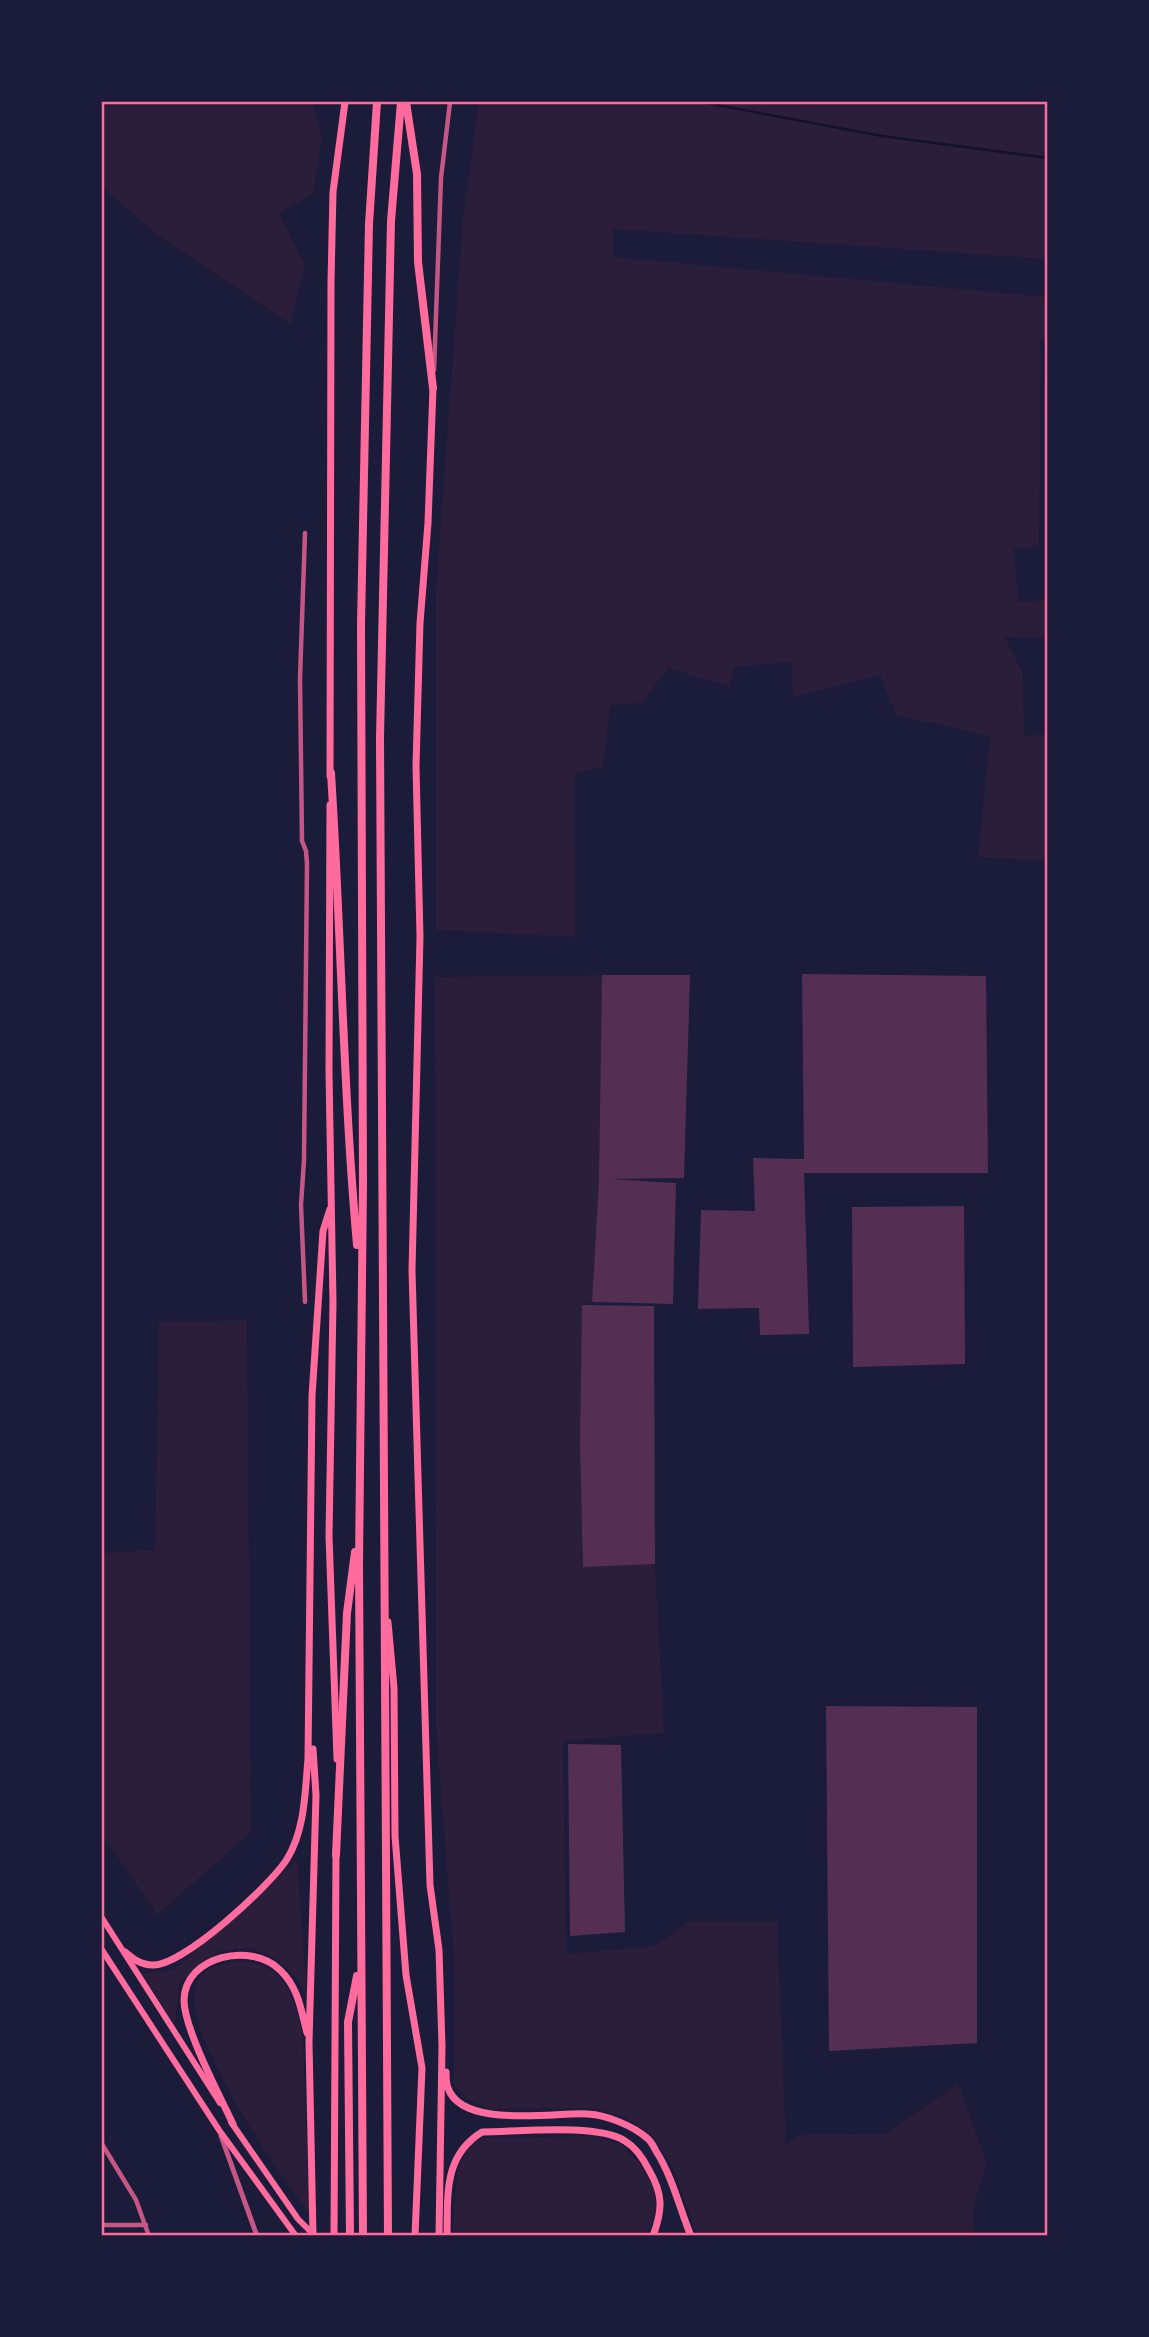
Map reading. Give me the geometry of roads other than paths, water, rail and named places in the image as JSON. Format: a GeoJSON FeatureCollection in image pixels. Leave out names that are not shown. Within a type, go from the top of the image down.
{"type":"FeatureCollection","features":[{"type":"Feature","properties":{"kind":"highway"},"geometry":{"type":"LineString","coordinates":[[363,2235],[360,1518],[361,611],[371,183],[377,102]]}},
{"type":"Feature","properties":{"kind":"highway"},"geometry":{"type":"LineString","coordinates":[[403,102],[417,174],[418,262],[433,388]]}},
{"type":"Feature","properties":{"kind":"highway"},"geometry":{"type":"LineString","coordinates":[[388,2235],[380,738],[391,221],[403,102]]}},
{"type":"Feature","properties":{"kind":"highway"},"geometry":{"type":"LineString","coordinates":[[331,772],[342,956],[350,1167],[361,1289]]}},
{"type":"Feature","properties":{"kind":"highway"},"geometry":{"type":"LineString","coordinates":[[336,1855],[347,1613],[360,1518]]}},
{"type":"Feature","properties":{"kind":"highway"},"geometry":{"type":"LineString","coordinates":[[350,2235],[348,2022],[361,1956]]}},
{"type":"Feature","properties":{"kind":"main road"},"geometry":{"type":"LineString","coordinates":[[334,2235],[337,1758],[329,1536],[332,1202],[328,934],[331,772],[331,282],[333,192],[345,102]]}},
{"type":"Feature","properties":{"kind":"main road"},"geometry":{"type":"LineString","coordinates":[[433,388],[428,523],[420,624],[416,766],[420,937],[412,1271],[430,1885],[439,1950],[442,2046],[439,2235]]}},
{"type":"Feature","properties":{"kind":"main road"},"geometry":{"type":"LineString","coordinates":[[125,1952],[139,1963],[155,1966],[178,1957],[225,1922],[270,1881],[288,1858],[302,1814],[308,1759],[311,1644],[312,1396],[323,1231],[332,1202]]}},
{"type":"Feature","properties":{"kind":"main road"},"geometry":{"type":"LineString","coordinates":[[386,1600],[394,1688],[396,1836],[406,1975],[422,2068],[415,2235]]}},
{"type":"Feature","properties":{"kind":"main road"},"geometry":{"type":"LineString","coordinates":[[308,1692],[316,1795],[309,2042],[314,2235]]}},
{"type":"Feature","properties":{"kind":"main road"},"geometry":{"type":"LineString","coordinates":[[102,1918],[233,2124],[298,2219],[314,2235]]}},
{"type":"Feature","properties":{"kind":"main road"},"geometry":{"type":"LineString","coordinates":[[102,1950],[219,2130],[296,2235]]}},
{"type":"Feature","properties":{"kind":"main road"},"geometry":{"type":"LineString","coordinates":[[233,2124],[198,2048],[185,2009],[185,1990],[193,1974],[214,1960],[228,1956],[244,1955],[269,1960],[295,1987],[309,2042]]}},
{"type":"Feature","properties":{"kind":"main road"},"geometry":{"type":"LineString","coordinates":[[442,2046],[448,2090],[464,2107],[490,2114],[523,2116],[591,2114],[620,2122],[648,2139],[666,2166],[691,2235]]}},
{"type":"Feature","properties":{"kind":"main road"},"geometry":{"type":"LineString","coordinates":[[447,2235],[453,2164],[466,2143],[482,2133],[595,2131],[625,2141],[644,2161],[660,2188],[661,2209],[653,2235]]}},
{"type":"Feature","properties":{"kind":"street"},"geometry":{"type":"LineString","coordinates":[[433,388],[441,178],[450,102]]}},
{"type":"Feature","properties":{"kind":"street"},"geometry":{"type":"LineString","coordinates":[[304,533],[300,678],[302,841],[307,864],[304,1160],[301,1205],[305,1302]]}},
{"type":"Feature","properties":{"kind":"street"},"geometry":{"type":"LineString","coordinates":[[219,2130],[257,2235]]}},
{"type":"Feature","properties":{"kind":"street"},"geometry":{"type":"LineString","coordinates":[[102,2144],[136,2200],[149,2235]]}},
{"type":"Feature","properties":{"kind":"street"},"geometry":{"type":"LineString","coordinates":[[102,2225],[146,2225]]}},
{"type":"Feature","properties":{"kind":"waterway"},"geometry":{"type":"LineString","coordinates":[[701,102],[882,136],[1048,158]]}}]}
